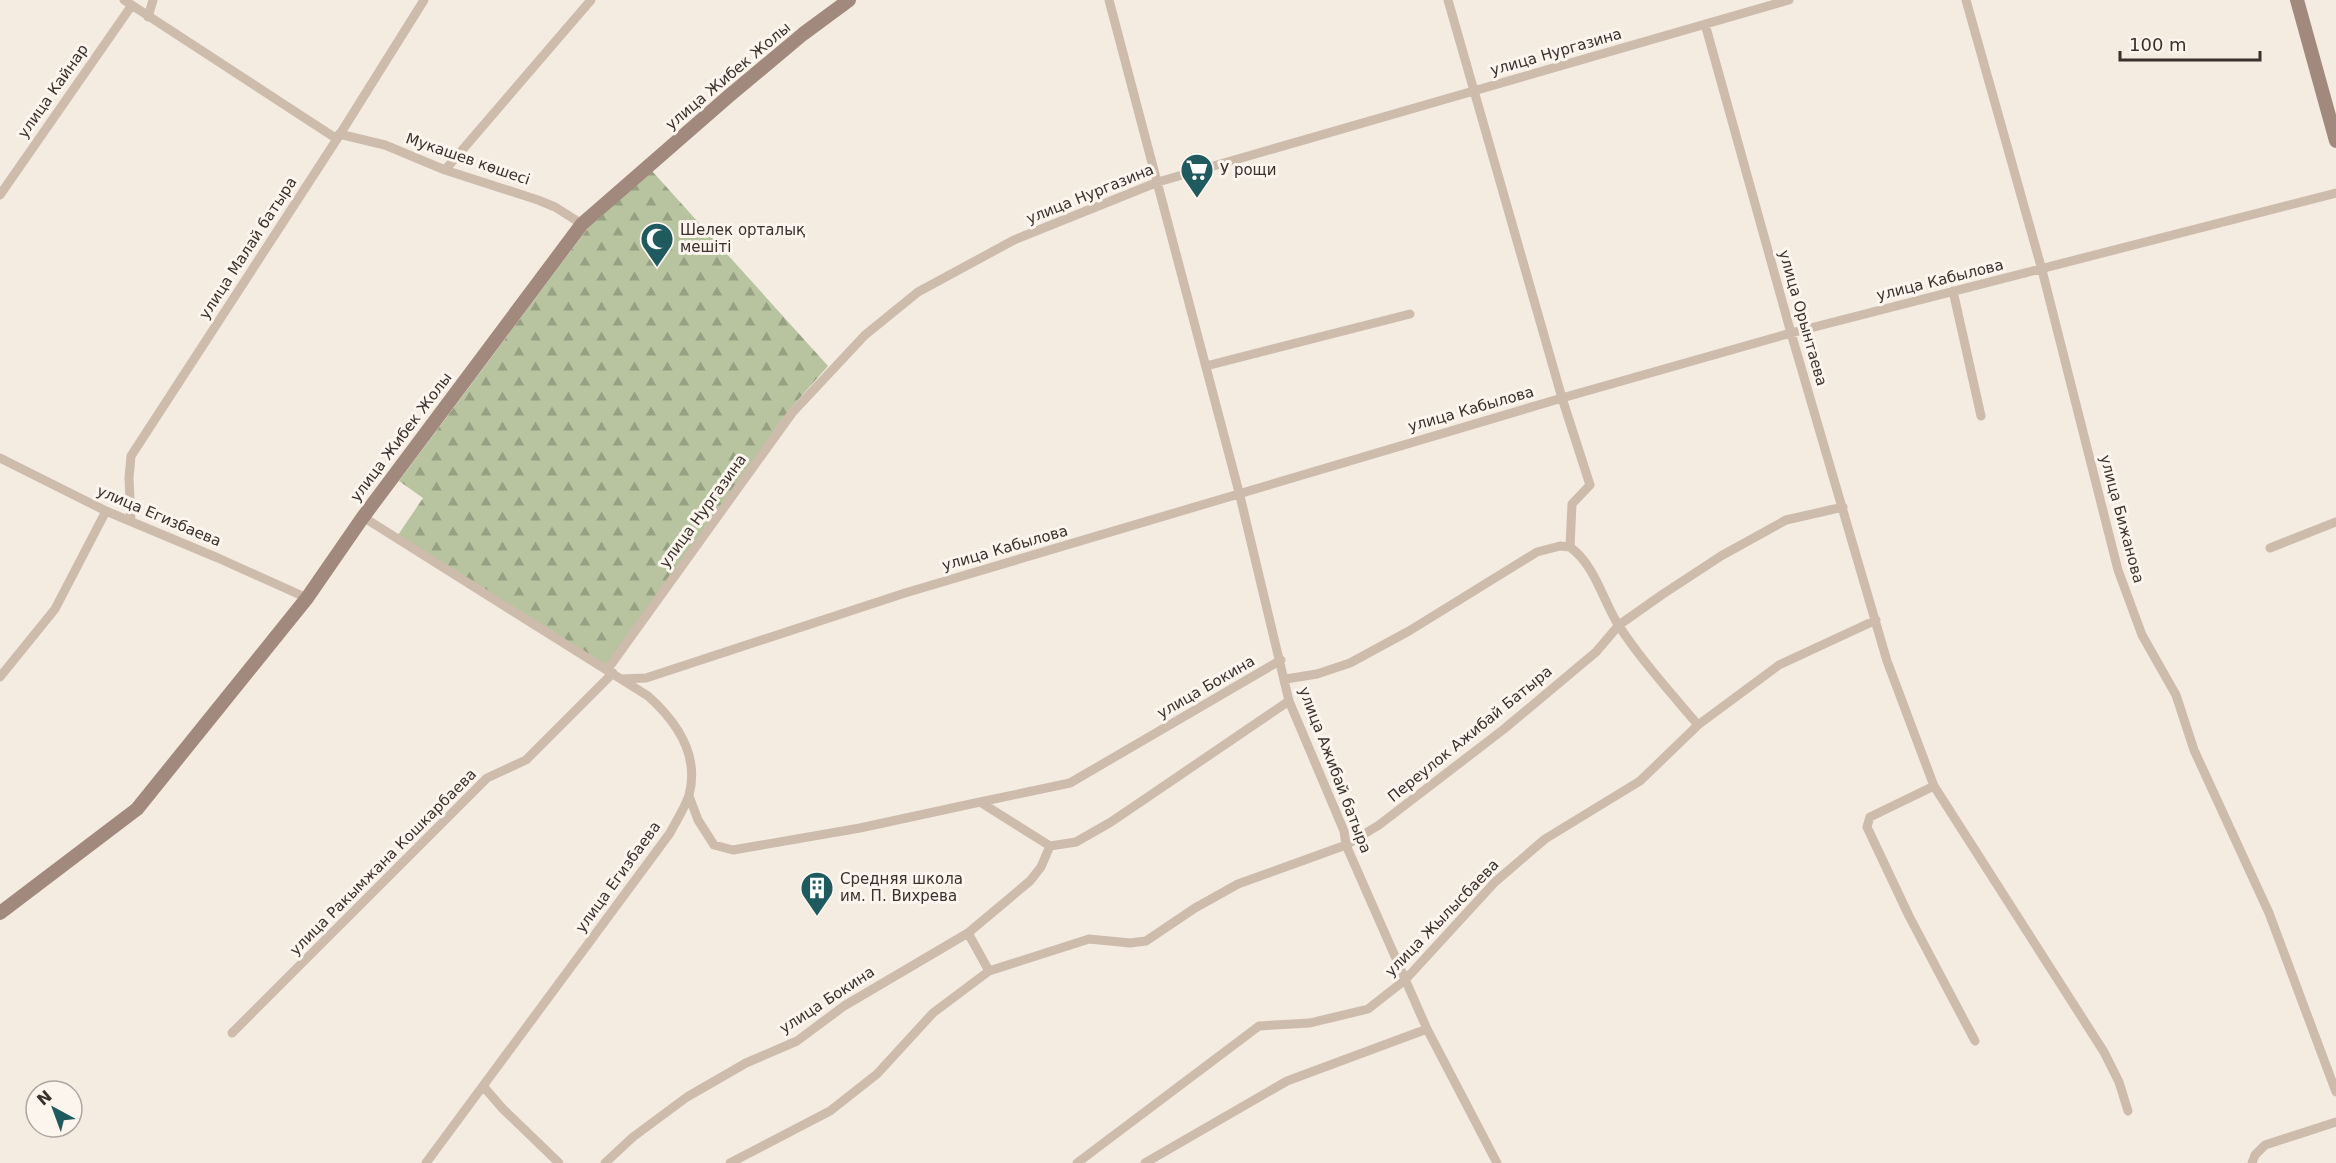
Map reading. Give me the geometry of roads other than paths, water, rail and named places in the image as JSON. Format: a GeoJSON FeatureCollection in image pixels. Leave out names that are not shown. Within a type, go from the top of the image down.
{"type":"FeatureCollection","features":[{"type":"Feature","properties":{"kind":"main road","name":"улица Жибек Жолы"},"geometry":{"type":"LineString","coordinates":[[0,913],[137,809],[307,598],[363,516],[582,224],[730,95],[803,34],[849,0]]}},
{"type":"Feature","properties":{"kind":"main road"},"geometry":{"type":"LineString","coordinates":[[2297,0],[2336,141]]}},
{"type":"Feature","properties":{"kind":"street"},"geometry":{"type":"LineString","coordinates":[[148,17],[153,0]]}},
{"type":"Feature","properties":{"kind":"street","name":"улица Малай батыра"},"geometry":{"type":"LineString","coordinates":[[131,521],[129,478],[131,456],[424,0]]}},
{"type":"Feature","properties":{"kind":"street"},"geometry":{"type":"LineString","coordinates":[[445,170],[591,0]]}},
{"type":"Feature","properties":{"kind":"street","name":"улица Ажибай батыра"},"geometry":{"type":"LineString","coordinates":[[1109,0],[1240,496],[1286,679],[1289,701],[1344,831],[1346,844],[1427,1029],[1497,1163]]}},
{"type":"Feature","properties":{"kind":"street"},"geometry":{"type":"LineString","coordinates":[[1448,0],[1562,398],[1590,485],[1572,504],[1570,547]]}},
{"type":"Feature","properties":{"kind":"street","name":"улица Нургазина"},"geometry":{"type":"LineString","coordinates":[[614,674],[792,413],[865,335],[918,292],[1014,240],[1158,182],[1789,0]]}},
{"type":"Feature","properties":{"kind":"street","name":"улица Бижанова"},"geometry":{"type":"LineString","coordinates":[[1966,0],[2042,270],[2118,570],[2142,635],[2176,695],[2194,750],[2269,913],[2336,1092]]}},
{"type":"Feature","properties":{"kind":"street","name":"Мукашев көшесі"},"geometry":{"type":"LineString","coordinates":[[128,2],[148,17],[338,136],[385,145],[445,170],[538,200],[555,207],[582,224]]}},
{"type":"Feature","properties":{"kind":"street","name":"улица Кайнар"},"geometry":{"type":"LineString","coordinates":[[0,195],[128,2]]}},
{"type":"Feature","properties":{"kind":"street","name":"улица Орынтаева"},"geometry":{"type":"LineString","coordinates":[[1705,24],[1791,333],[1887,660],[1934,786],[2104,1052],[2119,1082],[2128,1111]]}},
{"type":"Feature","properties":{"kind":"street","name":"улица Кабылова"},"geometry":{"type":"LineString","coordinates":[[614,674],[646,678],[905,593],[1240,496],[1434,435],[1562,398],[1791,333],[2336,193]]}},
{"type":"Feature","properties":{"kind":"street"},"geometry":{"type":"LineString","coordinates":[[1953,291],[1981,416]]}},
{"type":"Feature","properties":{"kind":"street"},"geometry":{"type":"LineString","coordinates":[[1206,366],[1410,314]]}},
{"type":"Feature","properties":{"kind":"street","name":"улица Егизбаева"},"geometry":{"type":"LineString","coordinates":[[0,459],[106,511],[307,598]]}},
{"type":"Feature","properties":{"kind":"street","name":"Переулок Ажибай Батыра"},"geometry":{"type":"LineString","coordinates":[[988,971],[1095,939],[1139,943],[1238,884],[1346,844],[1379,825],[1504,729],[1596,652],[1619,625],[1721,556],[1786,520],[1843,507]]}},
{"type":"Feature","properties":{"kind":"street"},"geometry":{"type":"LineString","coordinates":[[0,677],[55,609],[106,511]]}},
{"type":"Feature","properties":{"kind":"street","name":"улица Егизбаева"},"geometry":{"type":"LineString","coordinates":[[363,516],[648,696],[678,729],[688,748],[692,770],[689,796],[670,833],[426,1163]]}},
{"type":"Feature","properties":{"kind":"street"},"geometry":{"type":"LineString","coordinates":[[2270,548],[2336,522]]}},
{"type":"Feature","properties":{"kind":"street"},"geometry":{"type":"LineString","coordinates":[[1286,679],[1317,674],[1350,663],[1409,631],[1537,552],[1560,546],[1570,547],[1578,552],[1588,567],[1619,625],[1698,725]]}},
{"type":"Feature","properties":{"kind":"street","name":"улица Жылысбаева"},"geometry":{"type":"LineString","coordinates":[[1077,1163],[1259,1026],[1310,1023],[1368,1009],[1406,980],[1495,882],[1545,838],[1640,782],[1698,725],[1779,665],[1876,620]]}},
{"type":"Feature","properties":{"kind":"street","name":"улица Бокина"},"geometry":{"type":"LineString","coordinates":[[689,796],[698,820],[714,845],[734,850],[860,828],[1070,783],[1281,660]]}},
{"type":"Feature","properties":{"kind":"street","name":"улица Ракымжана Кошкарбаева"},"geometry":{"type":"LineString","coordinates":[[232,1033],[487,778],[526,760],[614,674]]}},
{"type":"Feature","properties":{"kind":"street"},"geometry":{"type":"LineString","coordinates":[[980,802],[1050,846],[1076,842],[1111,822],[1289,701]]}},
{"type":"Feature","properties":{"kind":"street"},"geometry":{"type":"LineString","coordinates":[[1934,786],[1870,817],[1866,827],[1909,916],[1975,1041]]}},
{"type":"Feature","properties":{"kind":"street","name":"улица Бокина"},"geometry":{"type":"LineString","coordinates":[[605,1163],[633,1137],[687,1097],[746,1063],[797,1041],[844,1006],[968,933],[1030,881],[1041,867],[1050,846]]}},
{"type":"Feature","properties":{"kind":"street"},"geometry":{"type":"LineString","coordinates":[[729,1163],[830,1111],[877,1074],[933,1013],[988,971],[968,933]]}},
{"type":"Feature","properties":{"kind":"street"},"geometry":{"type":"LineString","coordinates":[[1145,1163],[1287,1082],[1427,1029]]}},
{"type":"Feature","properties":{"kind":"street"},"geometry":{"type":"LineString","coordinates":[[483,1086],[559,1163]]}},
{"type":"Feature","properties":{"kind":"street"},"geometry":{"type":"LineString","coordinates":[[2253,1163],[2255,1155],[2265,1145],[2336,1122]]}},
{"type":"Feature","properties":{"kind":"place","name":"У рощи"},"geometry":{"type":"Point","coordinates":[1197,199]}},
{"type":"Feature","properties":{"kind":"place","name":"Шелек орталық мешіті"},"geometry":{"type":"Point","coordinates":[657,268]}},
{"type":"Feature","properties":{"kind":"place","name":"Средняя школа им. П. Вихрева"},"geometry":{"type":"Point","coordinates":[817,917]}}]}
